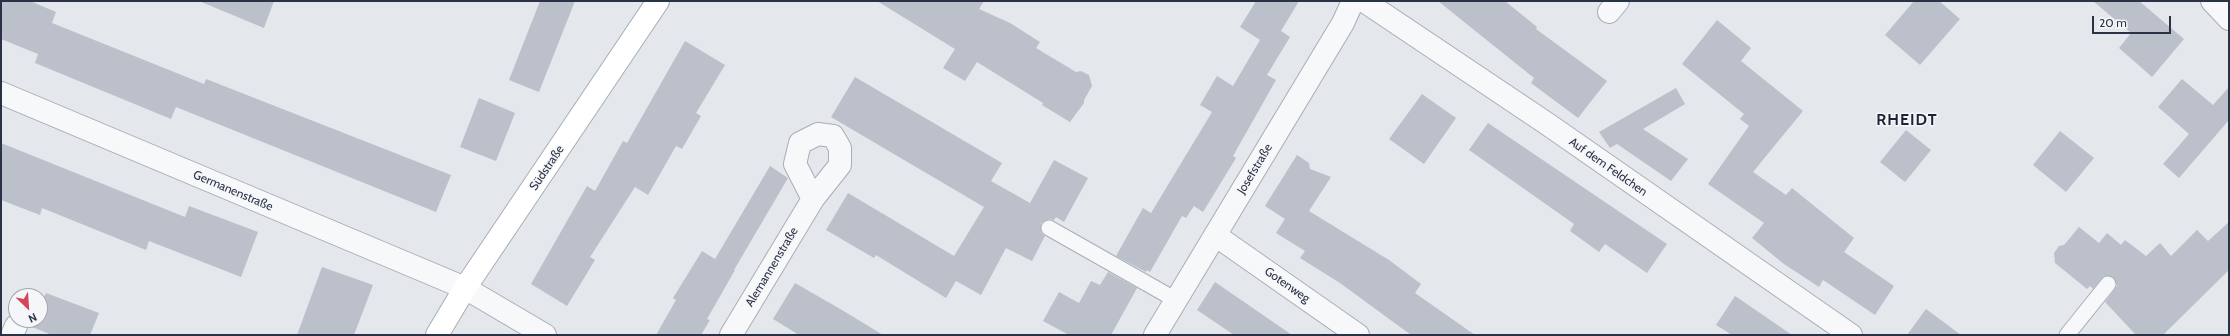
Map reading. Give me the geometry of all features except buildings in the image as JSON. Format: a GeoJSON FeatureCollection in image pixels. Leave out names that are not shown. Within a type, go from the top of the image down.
{"type":"FeatureCollection","features":[{"type":"Feature","properties":{"kind":"street","name":"Südstraße"},"geometry":{"type":"LineString","coordinates":[[437,335],[465,288],[658,1]]}},
{"type":"Feature","properties":{"kind":"street","name":"Josefstraße"},"geometry":{"type":"LineString","coordinates":[[1154,335],[1343,23],[1353,1]]}},
{"type":"Feature","properties":{"kind":"street","name":"Auf dem Feldchen"},"geometry":{"type":"LineString","coordinates":[[1364,1],[1539,119],[1850,335]]}},
{"type":"Feature","properties":{"kind":"street"},"geometry":{"type":"LineString","coordinates":[[2212,1],[2229,19]]}},
{"type":"Feature","properties":{"kind":"street","name":"Germanenstraße"},"geometry":{"type":"LineString","coordinates":[[1,93],[465,288]]}},
{"type":"Feature","properties":{"kind":"street","name":"Alemannenstraße"},"geometry":{"type":"LineString","coordinates":[[731,335],[813,199]]}},
{"type":"Feature","properties":{"kind":"street","name":"Gotenweg"},"geometry":{"type":"LineString","coordinates":[[1215,235],[1358,335]]}},
{"type":"Feature","properties":{"kind":"street"},"geometry":{"type":"LineString","coordinates":[[465,288],[545,335]]}},
{"type":"Feature","properties":{"kind":"lane"},"geometry":{"type":"LineString","coordinates":[[1049,228],[1176,300]]}},
{"type":"Feature","properties":{"kind":"lane"},"geometry":{"type":"LineString","coordinates":[[2067,335],[2108,284]]}},
{"type":"Feature","properties":{"kind":"district","name":"RHEIDT"},"geometry":{"type":"Point","coordinates":[1907,120]}}]}
